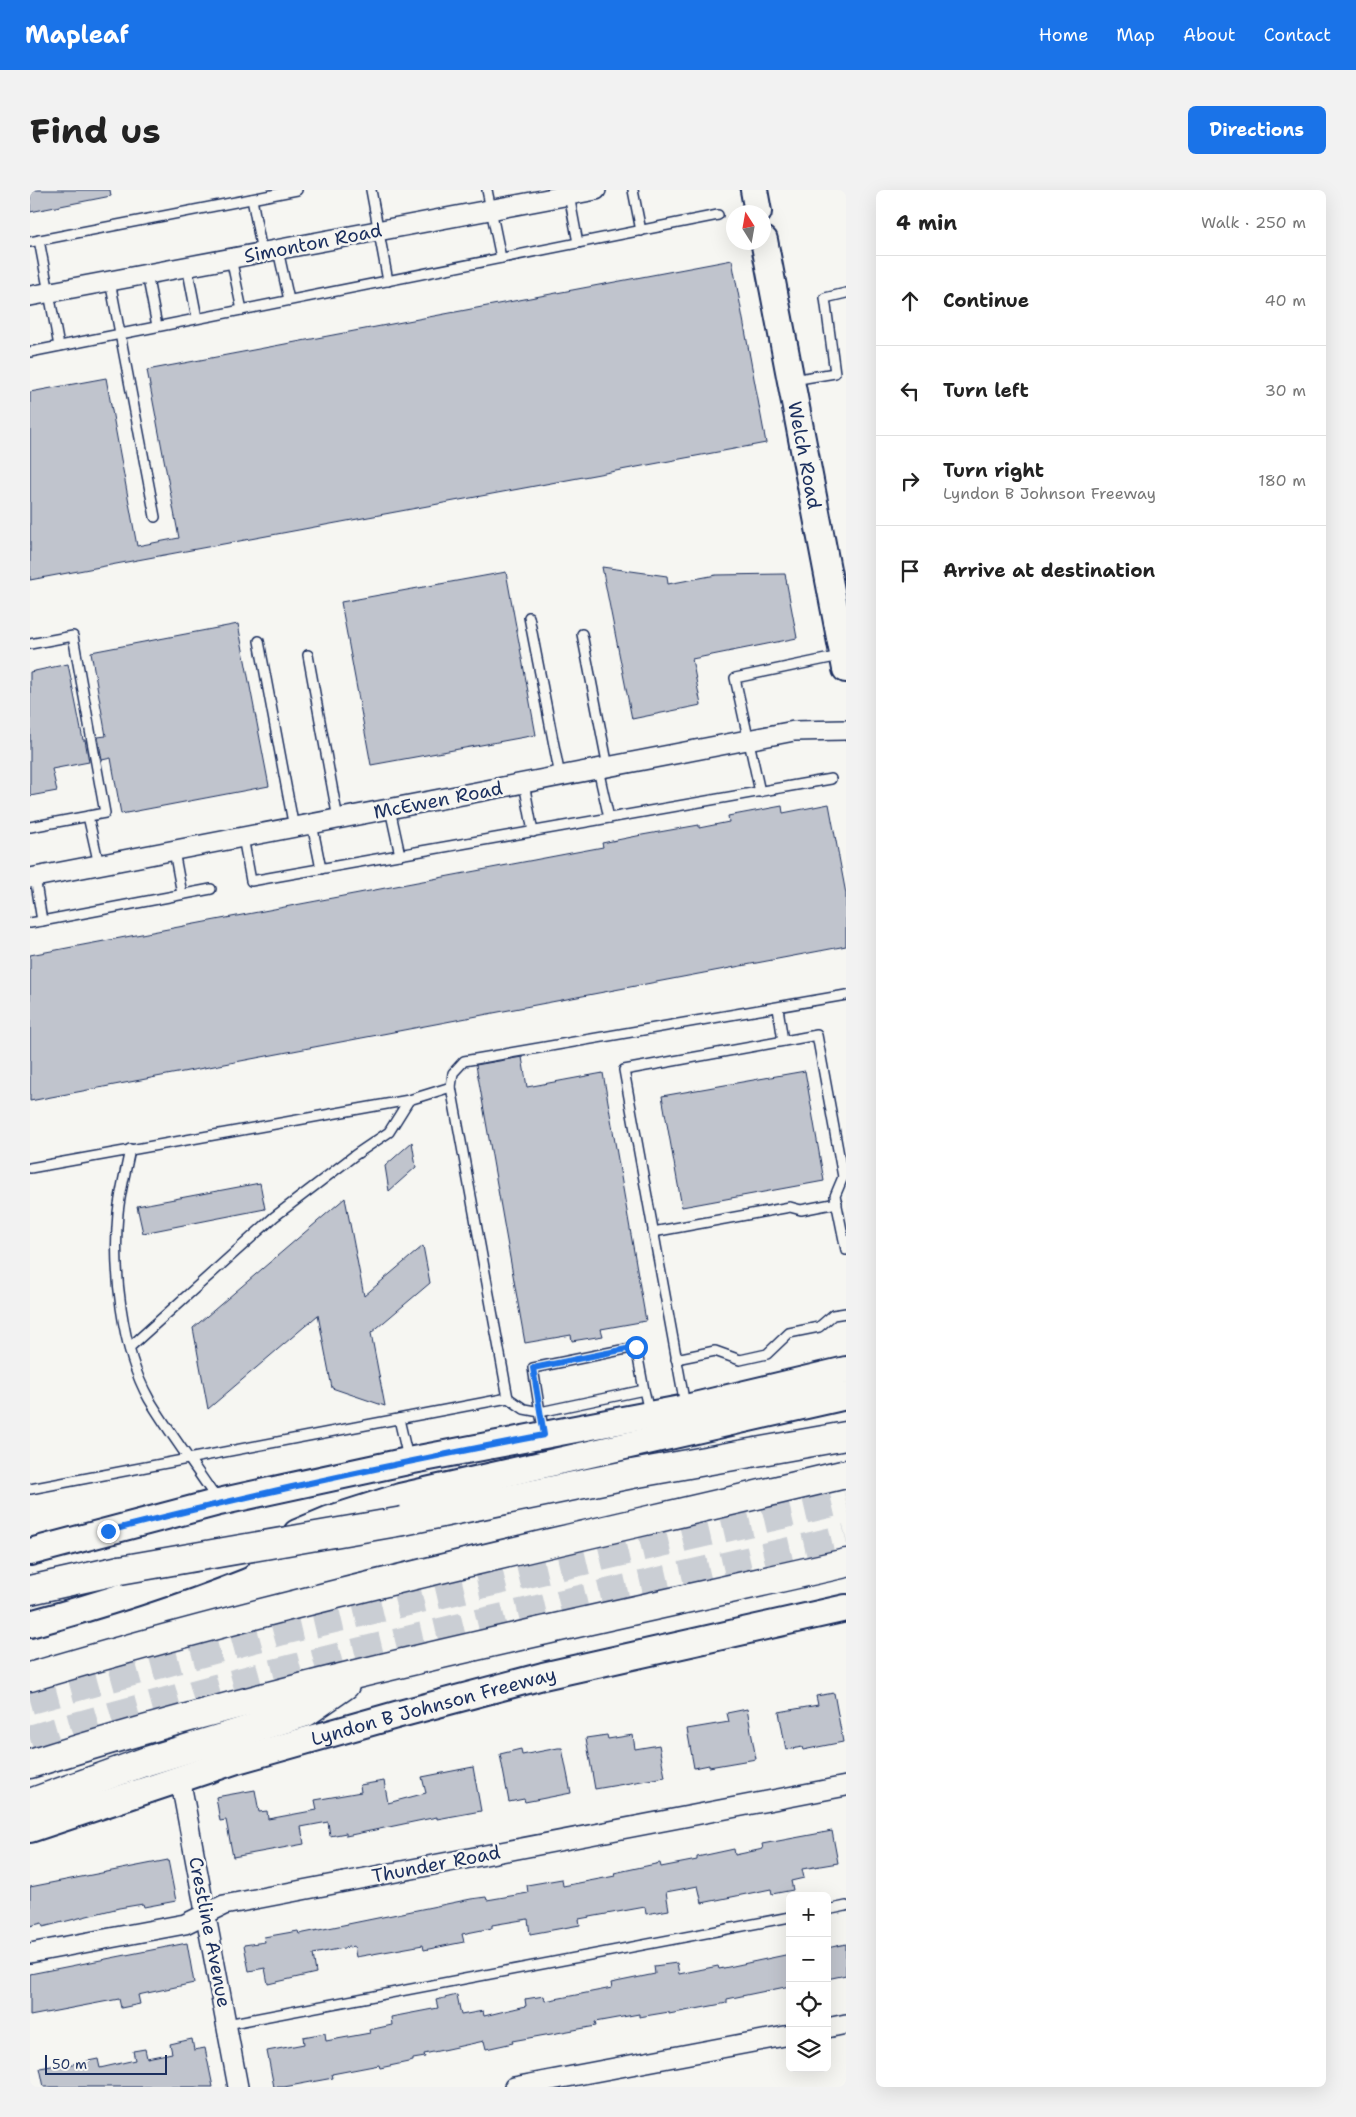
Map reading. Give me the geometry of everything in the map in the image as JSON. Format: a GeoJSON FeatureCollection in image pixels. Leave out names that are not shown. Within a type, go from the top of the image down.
{"type":"FeatureCollection","features":[{"type":"Feature","properties":{"kind":"highway"},"geometry":{"type":"LineString","coordinates":[[30,1590],[120,1570],[403,1521],[632,1474],[846,1436]]}},
{"type":"Feature","properties":{"kind":"highway"},"geometry":{"type":"LineString","coordinates":[[30,1677],[137,1645],[276,1610],[846,1474]]}},
{"type":"Feature","properties":{"kind":"highway"},"geometry":{"type":"LineString","coordinates":[[30,1764],[212,1710],[476,1646],[846,1563]]}},
{"type":"Feature","properties":{"kind":"highway"},"geometry":{"type":"LineString","coordinates":[[30,1803],[144,1762],[306,1712],[360,1675]]}},
{"type":"Feature","properties":{"kind":"main road"},"geometry":{"type":"LineString","coordinates":[[754,190],[757,205]]}},
{"type":"Feature","properties":{"kind":"main road","name":"Welch Road"},"geometry":{"type":"LineString","coordinates":[[766,250],[790,380],[835,599],[845,662]]}},
{"type":"Feature","properties":{"kind":"main road"},"geometry":{"type":"LineString","coordinates":[[30,1552],[219,1502],[408,1461],[542,1423],[650,1415],[846,1370]]}},
{"type":"Feature","properties":{"kind":"main road"},"geometry":{"type":"LineString","coordinates":[[30,1624],[94,1607],[174,1581],[328,1520],[400,1497],[846,1396]]}},
{"type":"Feature","properties":{"kind":"main road","name":"Lyndon B Johnson Freeway"},"geometry":{"type":"LineString","coordinates":[[30,1829],[180,1778],[386,1718],[543,1676],[846,1608]]}},
{"type":"Feature","properties":{"kind":"street","name":"Simonton Road"},"geometry":{"type":"LineString","coordinates":[[30,296],[596,190]]}},
{"type":"Feature","properties":{"kind":"street","name":"McEwen Road"},"geometry":{"type":"LineString","coordinates":[[32,878],[794,731],[846,730]]}},
{"type":"Feature","properties":{"kind":"street","name":"Crestline Avenue"},"geometry":{"type":"LineString","coordinates":[[180,1778],[238,2087]]}},
{"type":"Feature","properties":{"kind":"street","name":"Thunder Road"},"geometry":{"type":"LineString","coordinates":[[30,1953],[185,1924],[224,1905],[846,1786]]}},
{"type":"Feature","properties":{"kind":"street"},"geometry":{"type":"LineString","coordinates":[[831,2027],[846,2024]]}},
{"type":"Feature","properties":{"kind":"street"},"geometry":{"type":"LineString","coordinates":[[514,2087],[786,2036]]}},
{"type":"Feature","properties":{"kind":"lane"},"geometry":{"type":"LineString","coordinates":[[59,346],[49,292],[34,241],[297,190]]}},
{"type":"Feature","properties":{"kind":"lane"},"geometry":{"type":"LineString","coordinates":[[370,190],[388,281]]}},
{"type":"Feature","properties":{"kind":"lane"},"geometry":{"type":"LineString","coordinates":[[488,190],[501,258]]}},
{"type":"Feature","properties":{"kind":"lane"},"geometry":{"type":"LineString","coordinates":[[633,190],[641,230]]}},
{"type":"Feature","properties":{"kind":"lane"},"geometry":{"type":"LineString","coordinates":[[569,195],[578,243]]}},
{"type":"Feature","properties":{"kind":"lane"},"geometry":{"type":"LineString","coordinates":[[252,199],[289,300]]}},
{"type":"Feature","properties":{"kind":"lane"},"geometry":{"type":"LineString","coordinates":[[30,352],[718,215]]}},
{"type":"Feature","properties":{"kind":"lane"},"geometry":{"type":"LineString","coordinates":[[231,258],[242,310]]}},
{"type":"Feature","properties":{"kind":"lane"},"geometry":{"type":"LineString","coordinates":[[187,266],[198,318]]}},
{"type":"Feature","properties":{"kind":"lane"},"geometry":{"type":"LineString","coordinates":[[147,274],[157,326]]}},
{"type":"Feature","properties":{"kind":"lane"},"geometry":{"type":"LineString","coordinates":[[110,281],[154,517]]}},
{"type":"Feature","properties":{"kind":"lane"},"geometry":{"type":"LineString","coordinates":[[790,380],[835,373],[825,298],[846,293]]}},
{"type":"Feature","properties":{"kind":"lane"},"geometry":{"type":"LineString","coordinates":[[529,616],[560,776]]}},
{"type":"Feature","properties":{"kind":"lane"},"geometry":{"type":"LineString","coordinates":[[582,634],[609,818]]}},
{"type":"Feature","properties":{"kind":"lane"},"geometry":{"type":"LineString","coordinates":[[30,644],[73,636],[105,813],[30,827]]}},
{"type":"Feature","properties":{"kind":"lane"},"geometry":{"type":"LineString","coordinates":[[259,641],[303,826],[320,869]]}},
{"type":"Feature","properties":{"kind":"lane"},"geometry":{"type":"LineString","coordinates":[[308,655],[338,819]]}},
{"type":"Feature","properties":{"kind":"lane"},"geometry":{"type":"LineString","coordinates":[[760,792],[735,678],[845,662]]}},
{"type":"Feature","properties":{"kind":"lane"},"geometry":{"type":"LineString","coordinates":[[243,837],[251,881],[831,779]]}},
{"type":"Feature","properties":{"kind":"lane"},"geometry":{"type":"LineString","coordinates":[[524,783],[533,832]]}},
{"type":"Feature","properties":{"kind":"lane"},"geometry":{"type":"LineString","coordinates":[[390,809],[400,855]]}},
{"type":"Feature","properties":{"kind":"lane"},"geometry":{"type":"LineString","coordinates":[[88,816],[99,865]]}},
{"type":"Feature","properties":{"kind":"lane"},"geometry":{"type":"LineString","coordinates":[[174,850],[182,894]]}},
{"type":"Feature","properties":{"kind":"lane"},"geometry":{"type":"LineString","coordinates":[[32,878],[42,921]]}},
{"type":"Feature","properties":{"kind":"lane"},"geometry":{"type":"LineString","coordinates":[[30,923],[211,888]]}},
{"type":"Feature","properties":{"kind":"lane"},"geometry":{"type":"LineString","coordinates":[[542,1423],[508,1398],[451,1087],[454,1073],[464,1060],[846,995]]}},
{"type":"Feature","properties":{"kind":"lane"},"geometry":{"type":"LineString","coordinates":[[778,1008],[783,1042]]}},
{"type":"Feature","properties":{"kind":"lane"},"geometry":{"type":"LineString","coordinates":[[686,1408],[652,1232],[624,1070],[817,1035],[845,1177],[836,1196],[846,1250]]}},
{"type":"Feature","properties":{"kind":"lane"},"geometry":{"type":"LineString","coordinates":[[30,1168],[409,1100],[451,1087]]}},
{"type":"Feature","properties":{"kind":"lane"},"geometry":{"type":"LineString","coordinates":[[130,1347],[274,1217],[354,1155],[389,1132],[409,1100]]}},
{"type":"Feature","properties":{"kind":"lane"},"geometry":{"type":"LineString","coordinates":[[130,1149],[118,1212],[116,1260],[119,1289],[130,1347],[138,1375],[149,1398],[219,1502]]}},
{"type":"Feature","properties":{"kind":"lane"},"geometry":{"type":"LineString","coordinates":[[652,1232],[790,1207],[801,1210],[837,1203]]}},
{"type":"Feature","properties":{"kind":"lane"},"geometry":{"type":"LineString","coordinates":[[676,1359],[715,1352],[740,1360],[767,1354],[789,1333],[819,1327],[833,1315],[846,1312]]}},
{"type":"Feature","properties":{"kind":"lane"},"geometry":{"type":"LineString","coordinates":[[542,1423],[533,1368],[636,1347],[650,1415]]}},
{"type":"Feature","properties":{"kind":"lane"},"geometry":{"type":"LineString","coordinates":[[542,1423],[644,1390]]}},
{"type":"Feature","properties":{"kind":"lane"},"geometry":{"type":"LineString","coordinates":[[30,1489],[189,1457],[508,1398]]}},
{"type":"Feature","properties":{"kind":"lane"},"geometry":{"type":"LineString","coordinates":[[399,1419],[408,1461]]}},
{"type":"Feature","properties":{"kind":"lane"},"geometry":{"type":"LineString","coordinates":[[831,1909],[846,1906]]}},
{"type":"Feature","properties":{"kind":"lane"},"geometry":{"type":"LineString","coordinates":[[227,2024],[786,1918]]}},
{"type":"Feature","properties":{"kind":"building"},"geometry":{"type":"Polygon","coordinates":[[[30,190],[110,190],[111,196],[30,212],[30,190]]]}},
{"type":"Feature","properties":{"kind":"building"},"geometry":{"type":"Polygon","coordinates":[[[732,260],[766,443],[30,580],[30,392],[106,378],[137,546],[179,538],[147,370],[732,260]]]}},
{"type":"Feature","properties":{"kind":"building"},"geometry":{"type":"Polygon","coordinates":[[[602,567],[667,576],[668,584],[716,575],[785,574],[797,638],[692,659],[701,705],[632,719],[602,567]]]}},
{"type":"Feature","properties":{"kind":"building"},"geometry":{"type":"Polygon","coordinates":[[[506,572],[536,735],[371,765],[341,602],[506,572]]]}},
{"type":"Feature","properties":{"kind":"building"},"geometry":{"type":"Polygon","coordinates":[[[238,624],[269,786],[121,814],[111,758],[102,760],[98,737],[106,736],[91,652],[238,624]]]}},
{"type":"Feature","properties":{"kind":"building"},"geometry":{"type":"Polygon","coordinates":[[[68,664],[89,762],[52,769],[57,791],[30,796],[30,672],[68,664]]]}},
{"type":"Feature","properties":{"kind":"building"},"geometry":{"type":"Polygon","coordinates":[[[829,804],[846,894],[846,946],[30,1101],[30,955],[603,847],[602,843],[642,835],[699,825],[699,828],[729,822],[728,816],[782,806],[783,813],[829,804]]]}},
{"type":"Feature","properties":{"kind":"building"},"geometry":{"type":"Polygon","coordinates":[[[522,1057],[527,1087],[603,1073],[646,1321],[601,1329],[603,1336],[572,1341],[571,1335],[525,1343],[476,1065],[522,1057]]]}},
{"type":"Feature","properties":{"kind":"building"},"geometry":{"type":"Polygon","coordinates":[[[805,1071],[824,1181],[682,1207],[662,1096],[805,1071]]]}},
{"type":"Feature","properties":{"kind":"building"},"geometry":{"type":"Polygon","coordinates":[[[412,1142],[416,1167],[389,1191],[385,1166],[412,1142]]]}},
{"type":"Feature","properties":{"kind":"building"},"geometry":{"type":"Polygon","coordinates":[[[260,1183],[265,1209],[143,1233],[137,1206],[260,1183]]]}},
{"type":"Feature","properties":{"kind":"building"},"geometry":{"type":"Polygon","coordinates":[[[345,1198],[364,1296],[423,1246],[430,1283],[371,1333],[385,1406],[332,1388],[318,1315],[208,1409],[193,1328],[345,1198]]]}},
{"type":"Feature","properties":{"kind":"building"},"geometry":{"type":"Polygon","coordinates":[[[834,1693],[843,1742],[803,1750],[802,1747],[786,1750],[779,1712],[818,1705],[816,1696],[834,1693]]]}},
{"type":"Feature","properties":{"kind":"building"},"geometry":{"type":"Polygon","coordinates":[[[747,1709],[756,1759],[694,1768],[687,1729],[729,1722],[727,1713],[747,1709]]]}},
{"type":"Feature","properties":{"kind":"building"},"geometry":{"type":"Polygon","coordinates":[[[607,1735],[608,1739],[633,1735],[635,1749],[659,1745],[665,1777],[595,1789],[586,1738],[607,1735]]]}},
{"type":"Feature","properties":{"kind":"building"},"geometry":{"type":"Polygon","coordinates":[[[562,1748],[571,1793],[525,1802],[524,1799],[509,1802],[500,1754],[521,1749],[522,1755],[562,1748]]]}},
{"type":"Feature","properties":{"kind":"building"},"geometry":{"type":"Polygon","coordinates":[[[473,1767],[481,1811],[437,1819],[437,1817],[346,1836],[346,1833],[330,1836],[328,1822],[301,1827],[304,1844],[233,1857],[226,1820],[220,1821],[216,1797],[255,1790],[259,1812],[267,1811],[268,1819],[317,1810],[315,1800],[361,1792],[360,1785],[384,1781],[388,1803],[426,1793],[422,1777],[473,1767]]]}},
{"type":"Feature","properties":{"kind":"building"},"geometry":{"type":"Polygon","coordinates":[[[832,1831],[838,1863],[802,1869],[804,1878],[791,1881],[793,1890],[772,1894],[771,1889],[702,1903],[698,1886],[666,1892],[669,1910],[646,1914],[645,1907],[579,1919],[580,1925],[530,1934],[528,1919],[492,1925],[492,1928],[462,1934],[464,1942],[424,1950],[423,1945],[356,1957],[354,1946],[313,1954],[316,1973],[268,1984],[265,1968],[249,1971],[244,1945],[265,1942],[264,1937],[298,1931],[299,1934],[471,1899],[486,1897],[487,1900],[528,1893],[527,1885],[562,1879],[563,1886],[615,1876],[614,1873],[660,1863],[661,1867],[697,1860],[697,1857],[734,1849],[735,1855],[763,1849],[762,1844],[832,1831]]]}},
{"type":"Feature","properties":{"kind":"building"},"geometry":{"type":"Polygon","coordinates":[[[168,1860],[176,1901],[144,1907],[143,1904],[119,1908],[43,1927],[42,1923],[30,1926],[30,1887],[168,1860]]]}},
{"type":"Feature","properties":{"kind":"building"},"geometry":{"type":"Polygon","coordinates":[[[187,1943],[194,1983],[138,1995],[140,2004],[121,2008],[119,1999],[30,2016],[30,1974],[187,1943]]]}},
{"type":"Feature","properties":{"kind":"building"},"geometry":{"type":"Polygon","coordinates":[[[846,1944],[846,1975],[831,1978],[831,1947],[846,1944]]]}},
{"type":"Feature","properties":{"kind":"building"},"geometry":{"type":"Polygon","coordinates":[[[786,1955],[786,1987],[727,1999],[727,2003],[669,2014],[669,2012],[639,2017],[639,2014],[595,2022],[596,2026],[512,2041],[513,2043],[486,2049],[484,2041],[424,2054],[425,2057],[413,2059],[413,2061],[380,2068],[379,2065],[332,2074],[333,2078],[284,2087],[274,2087],[267,2051],[304,2044],[303,2037],[325,2033],[326,2041],[370,2033],[369,2030],[392,2025],[391,2017],[438,2008],[436,2000],[457,1995],[461,2015],[483,2011],[484,2016],[526,2006],[525,1999],[544,1996],[545,2001],[612,1988],[611,1983],[655,1974],[654,1966],[677,1963],[679,1974],[718,1966],[719,1969],[786,1955]]]}},
{"type":"Feature","properties":{"kind":"building"},"geometry":{"type":"Polygon","coordinates":[[[192,2039],[194,2050],[205,2048],[213,2087],[44,2087],[40,2068],[57,2065],[58,2067],[98,2059],[100,2068],[135,2060],[133,2051],[145,2049],[147,2058],[172,2053],[170,2044],[192,2039]]]}},
{"type":"Feature","properties":{"kind":"tunnel"},"geometry":{"type":"LineString","coordinates":[[30,1700],[283,1631],[846,1500]]}},
{"type":"Feature","properties":{"kind":"tunnel"},"geometry":{"type":"LineString","coordinates":[[30,1739],[334,1658],[846,1538]]}},
{"type":"Feature","properties":{"kind":"route"},"geometry":{"type":"LineString","coordinates":[[108,1531],[219,1502],[408,1461],[544,1435],[533,1368],[636,1347]]}}]}
